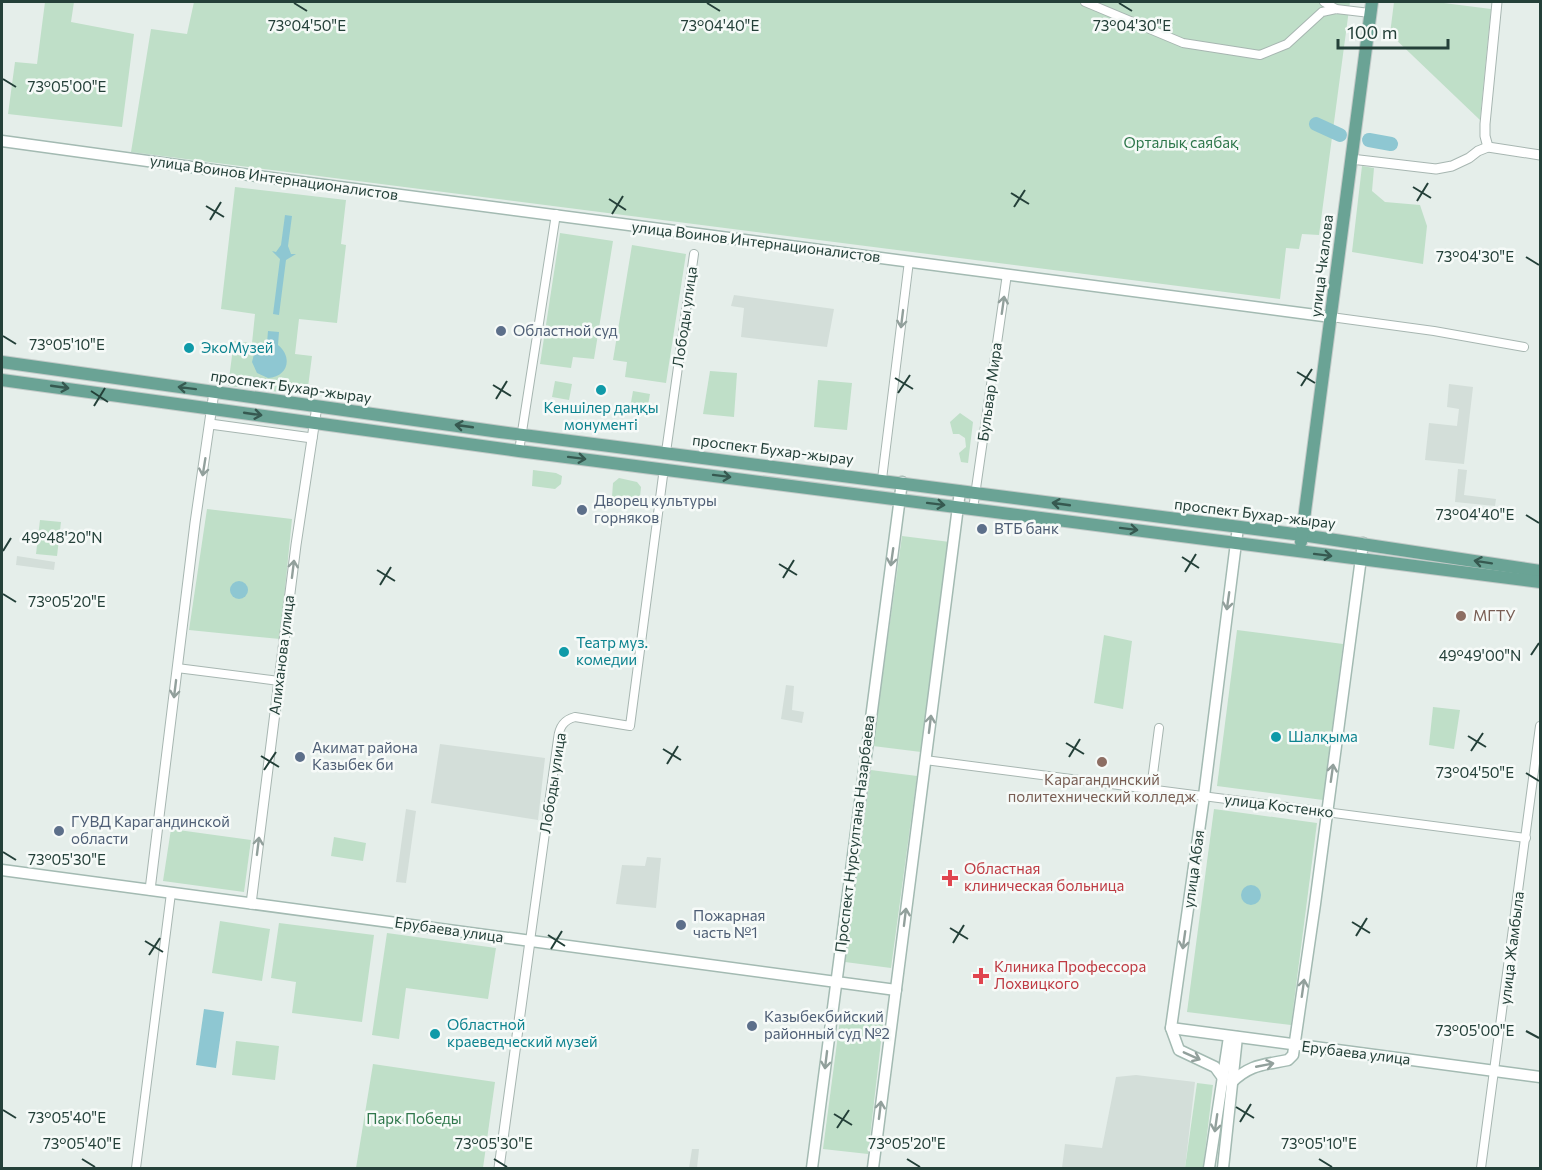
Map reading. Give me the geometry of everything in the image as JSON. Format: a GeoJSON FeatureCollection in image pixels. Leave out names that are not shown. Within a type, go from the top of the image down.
{"type":"FeatureCollection","features":[{"type":"Feature","properties":{"kind":"main road","name":"улица Чкалова"},"geometry":{"type":"LineString","coordinates":[[1300,552],[1371,7]]}},
{"type":"Feature","properties":{"kind":"main road","name":"улица Воинов Интернационалистов"},"geometry":{"type":"LineString","coordinates":[[2,141],[556,214],[696,235],[1331,317]]}},
{"type":"Feature","properties":{"kind":"main road","name":"проспект Бухар-жырау"},"geometry":{"type":"LineString","coordinates":[[2,362],[522,434],[1363,543],[1540,571]]}},
{"type":"Feature","properties":{"kind":"main road","name":"проспект Бухар-жырау"},"geometry":{"type":"LineString","coordinates":[[2,380],[519,451],[1540,582]]}},
{"type":"Feature","properties":{"kind":"main road","name":"Проспект Нурсултана Назарбаева"},"geometry":{"type":"LineString","coordinates":[[812,1168],[902,482]]}},
{"type":"Feature","properties":{"kind":"main road"},"geometry":{"type":"LineString","coordinates":[[873,1168],[960,491]]}},
{"type":"Feature","properties":{"kind":"main road","name":"улица Абая"},"geometry":{"type":"LineString","coordinates":[[1171,1028],[1204,796],[1238,527]]}},
{"type":"Feature","properties":{"kind":"main road"},"geometry":{"type":"LineString","coordinates":[[1227,1080],[1252,1067],[1288,1060],[1293,1055],[1363,543]]}},
{"type":"Feature","properties":{"kind":"main road","name":"Ерубаева улица"},"geometry":{"type":"LineString","coordinates":[[2,870],[896,990]]}},
{"type":"Feature","properties":{"kind":"main road","name":"Ерубаева улица"},"geometry":{"type":"LineString","coordinates":[[1171,1028],[1540,1077]]}},
{"type":"Feature","properties":{"kind":"main road"},"geometry":{"type":"LineString","coordinates":[[1171,1028],[1179,1050],[1215,1067],[1227,1080],[1223,1168]]}},
{"type":"Feature","properties":{"kind":"main road"},"geometry":{"type":"LineString","coordinates":[[1209,1168],[1227,1080],[1233,1037]]}},
{"type":"Feature","properties":{"kind":"street"},"geometry":{"type":"LineString","coordinates":[[1085,2],[1183,43],[1260,55],[1287,44],[1322,12],[1371,7]]}},
{"type":"Feature","properties":{"kind":"street"},"geometry":{"type":"LineString","coordinates":[[1324,2],[1336,9]]}},
{"type":"Feature","properties":{"kind":"street"},"geometry":{"type":"LineString","coordinates":[[1488,147],[1485,124],[1497,2]]}},
{"type":"Feature","properties":{"kind":"street"},"geometry":{"type":"LineString","coordinates":[[1351,159],[1436,169],[1452,166],[1488,147],[1540,154]]}},
{"type":"Feature","properties":{"kind":"street"},"geometry":{"type":"LineString","coordinates":[[519,451],[556,214]]}},
{"type":"Feature","properties":{"kind":"street","name":"Лободы улица"},"geometry":{"type":"LineString","coordinates":[[666,452],[694,254]]}},
{"type":"Feature","properties":{"kind":"street"},"geometry":{"type":"LineString","coordinates":[[882,479],[909,261]]}},
{"type":"Feature","properties":{"kind":"street","name":"Бульвар Мира"},"geometry":{"type":"LineString","coordinates":[[973,509],[1007,274]]}},
{"type":"Feature","properties":{"kind":"street"},"geometry":{"type":"LineString","coordinates":[[1331,317],[1434,331],[1524,347]]}},
{"type":"Feature","properties":{"kind":"street"},"geometry":{"type":"LineString","coordinates":[[150,890],[214,392]]}},
{"type":"Feature","properties":{"kind":"street","name":"Алиханова улица"},"geometry":{"type":"LineString","coordinates":[[251,904],[296,545],[317,406]]}},
{"type":"Feature","properties":{"kind":"street"},"geometry":{"type":"LineString","coordinates":[[210,424],[312,438]]}},
{"type":"Feature","properties":{"kind":"street","name":"Лободы улица"},"geometry":{"type":"LineString","coordinates":[[499,1168],[561,726],[570,718],[575,717],[630,726],[664,468]]}},
{"type":"Feature","properties":{"kind":"street"},"geometry":{"type":"LineString","coordinates":[[177,668],[279,681]]}},
{"type":"Feature","properties":{"kind":"street","name":"улица Жамбыла"},"geometry":{"type":"LineString","coordinates":[[1481,1168],[1496,1071],[1540,726]]}},
{"type":"Feature","properties":{"kind":"street"},"geometry":{"type":"LineString","coordinates":[[1151,789],[1160,728]]}},
{"type":"Feature","properties":{"kind":"street","name":"улица Костенко"},"geometry":{"type":"LineString","coordinates":[[925,760],[1526,838]]}},
{"type":"Feature","properties":{"kind":"street"},"geometry":{"type":"LineString","coordinates":[[135,1168],[171,893]]}},
{"type":"Feature","properties":{"kind":"shaded area"},"geometry":{"type":"Polygon","coordinates":[[[734,295],[834,309],[827,347],[741,337],[744,308],[731,306],[734,295]]]}},
{"type":"Feature","properties":{"kind":"shaded area"},"geometry":{"type":"Polygon","coordinates":[[[1449,384],[1473,387],[1464,464],[1425,460],[1429,423],[1457,426],[1459,409],[1447,407],[1449,384]]]}},
{"type":"Feature","properties":{"kind":"shaded area"},"geometry":{"type":"Polygon","coordinates":[[[1458,469],[1467,470],[1464,495],[1496,499],[1495,506],[1455,502],[1458,469]]]}},
{"type":"Feature","properties":{"kind":"shaded area"},"geometry":{"type":"Polygon","coordinates":[[[17,556],[55,562],[54,570],[16,565],[17,556]]]}},
{"type":"Feature","properties":{"kind":"shaded area"},"geometry":{"type":"Polygon","coordinates":[[[786,685],[794,686],[792,710],[804,712],[802,723],[781,719],[786,685]]]}},
{"type":"Feature","properties":{"kind":"shaded area"},"geometry":{"type":"Polygon","coordinates":[[[440,744],[545,758],[538,820],[431,803],[440,744]]]}},
{"type":"Feature","properties":{"kind":"shaded area"},"geometry":{"type":"Polygon","coordinates":[[[406,809],[416,811],[406,883],[396,882],[406,809]]]}},
{"type":"Feature","properties":{"kind":"shaded area"},"geometry":{"type":"Polygon","coordinates":[[[647,857],[661,858],[656,908],[616,904],[622,865],[645,866],[647,857]]]}},
{"type":"Feature","properties":{"kind":"shaded area"},"geometry":{"type":"Polygon","coordinates":[[[1136,1075],[1195,1082],[1185,1168],[1062,1168],[1065,1144],[1102,1148],[1116,1077],[1136,1075]]]}},
{"type":"Feature","properties":{"kind":"shaded area"},"geometry":{"type":"Polygon","coordinates":[[[692,1149],[699,1149],[697,1168],[689,1168],[692,1149]]]}},
{"type":"Feature","properties":{"kind":"green space"},"geometry":{"type":"Polygon","coordinates":[[[45,2],[74,2],[71,22],[134,34],[122,127],[8,114],[15,62],[37,64],[45,2]]]}},
{"type":"Feature","properties":{"kind":"green space","name":"Орталық саябақ"},"geometry":{"type":"Polygon","coordinates":[[[194,2],[1350,2],[1319,235],[1302,234],[1299,249],[1286,248],[1280,299],[131,152],[151,29],[187,34],[194,2]]]}},
{"type":"Feature","properties":{"kind":"green space"},"geometry":{"type":"Polygon","coordinates":[[[1394,2],[1436,2],[1491,9],[1480,120],[1390,34],[1394,2]]]}},
{"type":"Feature","properties":{"kind":"green space"},"geometry":{"type":"Polygon","coordinates":[[[1362,166],[1374,168],[1372,191],[1385,202],[1420,205],[1427,226],[1423,264],[1352,252],[1362,166]]]}},
{"type":"Feature","properties":{"kind":"green space"},"geometry":{"type":"Polygon","coordinates":[[[235,187],[346,200],[341,244],[346,245],[337,323],[299,319],[295,354],[312,356],[307,395],[228,386],[234,341],[252,343],[255,314],[221,309],[235,187]]]}},
{"type":"Feature","properties":{"kind":"green space"},"geometry":{"type":"Polygon","coordinates":[[[560,233],[613,241],[594,359],[573,357],[571,368],[540,364],[560,233]]]}},
{"type":"Feature","properties":{"kind":"green space"},"geometry":{"type":"Polygon","coordinates":[[[632,245],[686,254],[666,383],[625,377],[627,362],[613,360],[632,245]]]}},
{"type":"Feature","properties":{"kind":"green space"},"geometry":{"type":"Polygon","coordinates":[[[710,371],[737,373],[734,417],[703,414],[710,371]]]}},
{"type":"Feature","properties":{"kind":"green space"},"geometry":{"type":"Polygon","coordinates":[[[818,380],[852,383],[847,430],[814,427],[818,380]]]}},
{"type":"Feature","properties":{"kind":"green space"},"geometry":{"type":"Polygon","coordinates":[[[555,381],[572,384],[569,400],[552,397],[555,381]]]}},
{"type":"Feature","properties":{"kind":"green space"},"geometry":{"type":"Polygon","coordinates":[[[633,391],[650,394],[647,411],[630,408],[633,391]]]}},
{"type":"Feature","properties":{"kind":"green space"},"geometry":{"type":"Polygon","coordinates":[[[960,413],[973,422],[968,463],[961,462],[959,453],[966,447],[965,438],[959,434],[953,434],[950,422],[960,413]]]}},
{"type":"Feature","properties":{"kind":"green space"},"geometry":{"type":"Polygon","coordinates":[[[533,470],[562,476],[561,484],[555,489],[532,486],[533,470]]]}},
{"type":"Feature","properties":{"kind":"green space"},"geometry":{"type":"Polygon","coordinates":[[[619,478],[637,482],[641,487],[640,497],[634,501],[612,497],[613,483],[619,478]]]}},
{"type":"Feature","properties":{"kind":"green space"},"geometry":{"type":"Polygon","coordinates":[[[207,509],[292,519],[280,639],[189,630],[207,509]]]}},
{"type":"Feature","properties":{"kind":"green space"},"geometry":{"type":"Polygon","coordinates":[[[40,520],[61,522],[57,556],[36,554],[40,520]]]}},
{"type":"Feature","properties":{"kind":"green space"},"geometry":{"type":"Polygon","coordinates":[[[902,536],[950,542],[921,752],[873,746],[902,536]]]}},
{"type":"Feature","properties":{"kind":"green space"},"geometry":{"type":"Polygon","coordinates":[[[1237,630],[1343,644],[1323,800],[1217,786],[1237,630]]]}},
{"type":"Feature","properties":{"kind":"green space"},"geometry":{"type":"Polygon","coordinates":[[[1104,635],[1132,641],[1123,709],[1094,703],[1104,635]]]}},
{"type":"Feature","properties":{"kind":"green space"},"geometry":{"type":"Polygon","coordinates":[[[1433,707],[1460,710],[1454,749],[1429,745],[1433,707]]]}},
{"type":"Feature","properties":{"kind":"green space"},"geometry":{"type":"Polygon","coordinates":[[[871,770],[917,776],[891,968],[845,962],[871,770]]]}},
{"type":"Feature","properties":{"kind":"green space"},"geometry":{"type":"Polygon","coordinates":[[[1214,809],[1317,823],[1291,1025],[1187,1012],[1214,809]]]}},
{"type":"Feature","properties":{"kind":"green space"},"geometry":{"type":"Polygon","coordinates":[[[171,829],[251,840],[244,892],[163,881],[171,829]]]}},
{"type":"Feature","properties":{"kind":"green space"},"geometry":{"type":"Polygon","coordinates":[[[334,837],[366,843],[363,861],[331,856],[334,837]]]}},
{"type":"Feature","properties":{"kind":"green space"},"geometry":{"type":"Polygon","coordinates":[[[220,921],[270,929],[262,981],[212,973],[220,921]]]}},
{"type":"Feature","properties":{"kind":"green space"},"geometry":{"type":"Polygon","coordinates":[[[279,923],[374,935],[362,1022],[292,1013],[296,982],[271,978],[279,923]]]}},
{"type":"Feature","properties":{"kind":"green space"},"geometry":{"type":"Polygon","coordinates":[[[387,933],[496,948],[488,999],[406,988],[399,1039],[372,1035],[387,933]]]}},
{"type":"Feature","properties":{"kind":"green space"},"geometry":{"type":"Polygon","coordinates":[[[841,1012],[884,1016],[868,1154],[823,1149],[841,1012]]]}},
{"type":"Feature","properties":{"kind":"green space"},"geometry":{"type":"Polygon","coordinates":[[[236,1041],[279,1046],[275,1080],[232,1075],[236,1041]]]}},
{"type":"Feature","properties":{"kind":"green space","name":"Парк Победы"},"geometry":{"type":"Polygon","coordinates":[[[373,1064],[495,1082],[483,1168],[356,1168],[373,1064]]]}},
{"type":"Feature","properties":{"kind":"green space"},"geometry":{"type":"Polygon","coordinates":[[[1197,1083],[1213,1085],[1203,1168],[1185,1168],[1197,1083]]]}},
{"type":"Feature","properties":{"kind":"water"},"geometry":{"type":"Polygon","coordinates":[[[285,215],[292,216],[288,246],[291,254],[296,254],[286,260],[279,315],[273,314],[280,259],[272,251],[276,252],[281,245],[285,215]]]}},
{"type":"Feature","properties":{"kind":"water"},"geometry":{"type":"Polygon","coordinates":[[[268,331],[279,332],[278,345],[287,360],[280,374],[268,378],[257,373],[252,362],[255,350],[267,343],[268,331]]]}},
{"type":"Feature","properties":{"kind":"water"},"geometry":{"type":"Polygon","coordinates":[[[239,581],[245,584],[248,590],[245,596],[239,599],[233,596],[230,590],[233,584],[239,581]]]}},
{"type":"Feature","properties":{"kind":"water"},"geometry":{"type":"Polygon","coordinates":[[[1251,885],[1258,888],[1261,895],[1258,902],[1251,905],[1244,902],[1241,895],[1244,888],[1251,885]]]}},
{"type":"Feature","properties":{"kind":"water"},"geometry":{"type":"Polygon","coordinates":[[[204,1009],[224,1012],[216,1068],[196,1065],[204,1009]]]}},
{"type":"Feature","properties":{"kind":"waterway"},"geometry":{"type":"LineString","coordinates":[[1316,124],[1340,135]]}},
{"type":"Feature","properties":{"kind":"waterway"},"geometry":{"type":"LineString","coordinates":[[1369,140],[1391,144]]}},
{"type":"Feature","properties":{"kind":"place","name":"Областной суд"},"geometry":{"type":"Point","coordinates":[501,331]}},
{"type":"Feature","properties":{"kind":"place","name":"ЭкоМузей"},"geometry":{"type":"Point","coordinates":[189,348]}},
{"type":"Feature","properties":{"kind":"place","name":"Кеншілер даңқы монументі"},"geometry":{"type":"Point","coordinates":[601,390]}},
{"type":"Feature","properties":{"kind":"place","name":"Дворец культуры горняков"},"geometry":{"type":"Point","coordinates":[582,510]}},
{"type":"Feature","properties":{"kind":"place","name":"ВТБ банк"},"geometry":{"type":"Point","coordinates":[982,529]}},
{"type":"Feature","properties":{"kind":"place","name":"МГТУ"},"geometry":{"type":"Point","coordinates":[1461,616]}},
{"type":"Feature","properties":{"kind":"place","name":"Театр муз. комедии"},"geometry":{"type":"Point","coordinates":[564,652]}},
{"type":"Feature","properties":{"kind":"place","name":"Шалқыма"},"geometry":{"type":"Point","coordinates":[1276,737]}},
{"type":"Feature","properties":{"kind":"place","name":"Акимат района Казыбек би"},"geometry":{"type":"Point","coordinates":[300,757]}},
{"type":"Feature","properties":{"kind":"place","name":"Карагандинский политехнический колледж"},"geometry":{"type":"Point","coordinates":[1102,762]}},
{"type":"Feature","properties":{"kind":"place","name":"ГУВД Карагандинской области"},"geometry":{"type":"Point","coordinates":[59,831]}},
{"type":"Feature","properties":{"kind":"place","name":"Областная клиническая больница"},"geometry":{"type":"Point","coordinates":[950,878]}},
{"type":"Feature","properties":{"kind":"place","name":"Пожарная часть №1"},"geometry":{"type":"Point","coordinates":[681,925]}},
{"type":"Feature","properties":{"kind":"place","name":"Клиника Профессора Лохвицкого"},"geometry":{"type":"Point","coordinates":[981,976]}},
{"type":"Feature","properties":{"kind":"place","name":"Казыбекбийский районный суд №2"},"geometry":{"type":"Point","coordinates":[752,1026]}},
{"type":"Feature","properties":{"kind":"place","name":"Областной краеведческий музей"},"geometry":{"type":"Point","coordinates":[435,1034]}}]}
